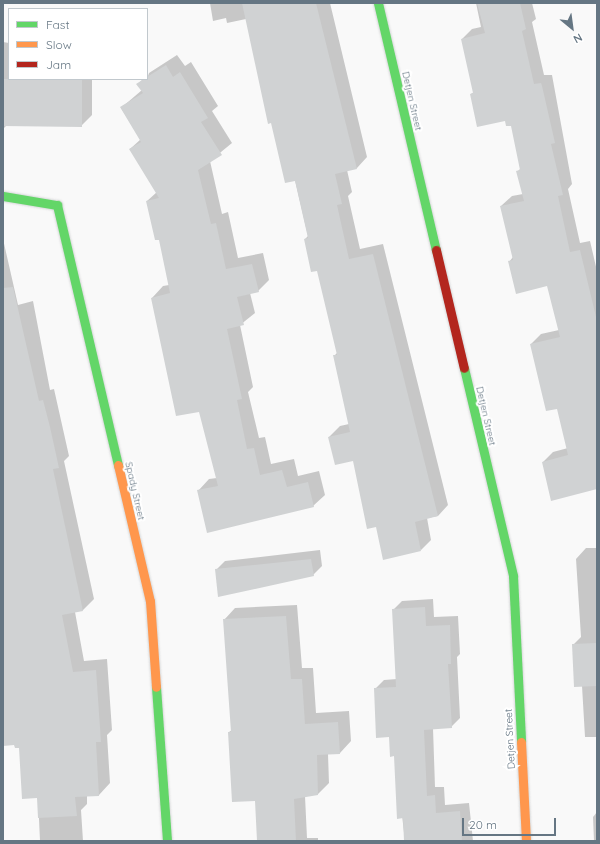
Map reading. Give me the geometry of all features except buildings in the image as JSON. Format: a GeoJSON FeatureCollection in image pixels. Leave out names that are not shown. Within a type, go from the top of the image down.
{"type":"FeatureCollection","features":[{"type":"Feature","properties":{"kind":"street","name":"Detjen Street"},"geometry":{"type":"LineString","coordinates":[[378,3],[513,576],[526,841]]}},
{"type":"Feature","properties":{"kind":"street","name":"Spady Street"},"geometry":{"type":"LineString","coordinates":[[3,196],[57,205],[150,601],[167,841]]}},
{"type":"Feature","properties":{"kind":"traffic: fast"},"geometry":{"type":"LineString","coordinates":[[378,3],[436,250]]}},
{"type":"Feature","properties":{"kind":"traffic: fast"},"geometry":{"type":"LineString","coordinates":[[3,196],[57,205],[118,465]]}},
{"type":"Feature","properties":{"kind":"traffic: fast"},"geometry":{"type":"LineString","coordinates":[[464,368],[513,576],[521,742]]}},
{"type":"Feature","properties":{"kind":"traffic: fast"},"geometry":{"type":"LineString","coordinates":[[156,687],[167,841]]}},
{"type":"Feature","properties":{"kind":"traffic: slow"},"geometry":{"type":"LineString","coordinates":[[118,465],[150,601],[156,687]]}},
{"type":"Feature","properties":{"kind":"traffic: slow"},"geometry":{"type":"LineString","coordinates":[[521,742],[526,841]]}},
{"type":"Feature","properties":{"kind":"traffic: jam"},"geometry":{"type":"LineString","coordinates":[[436,250],[464,368]]}}]}
